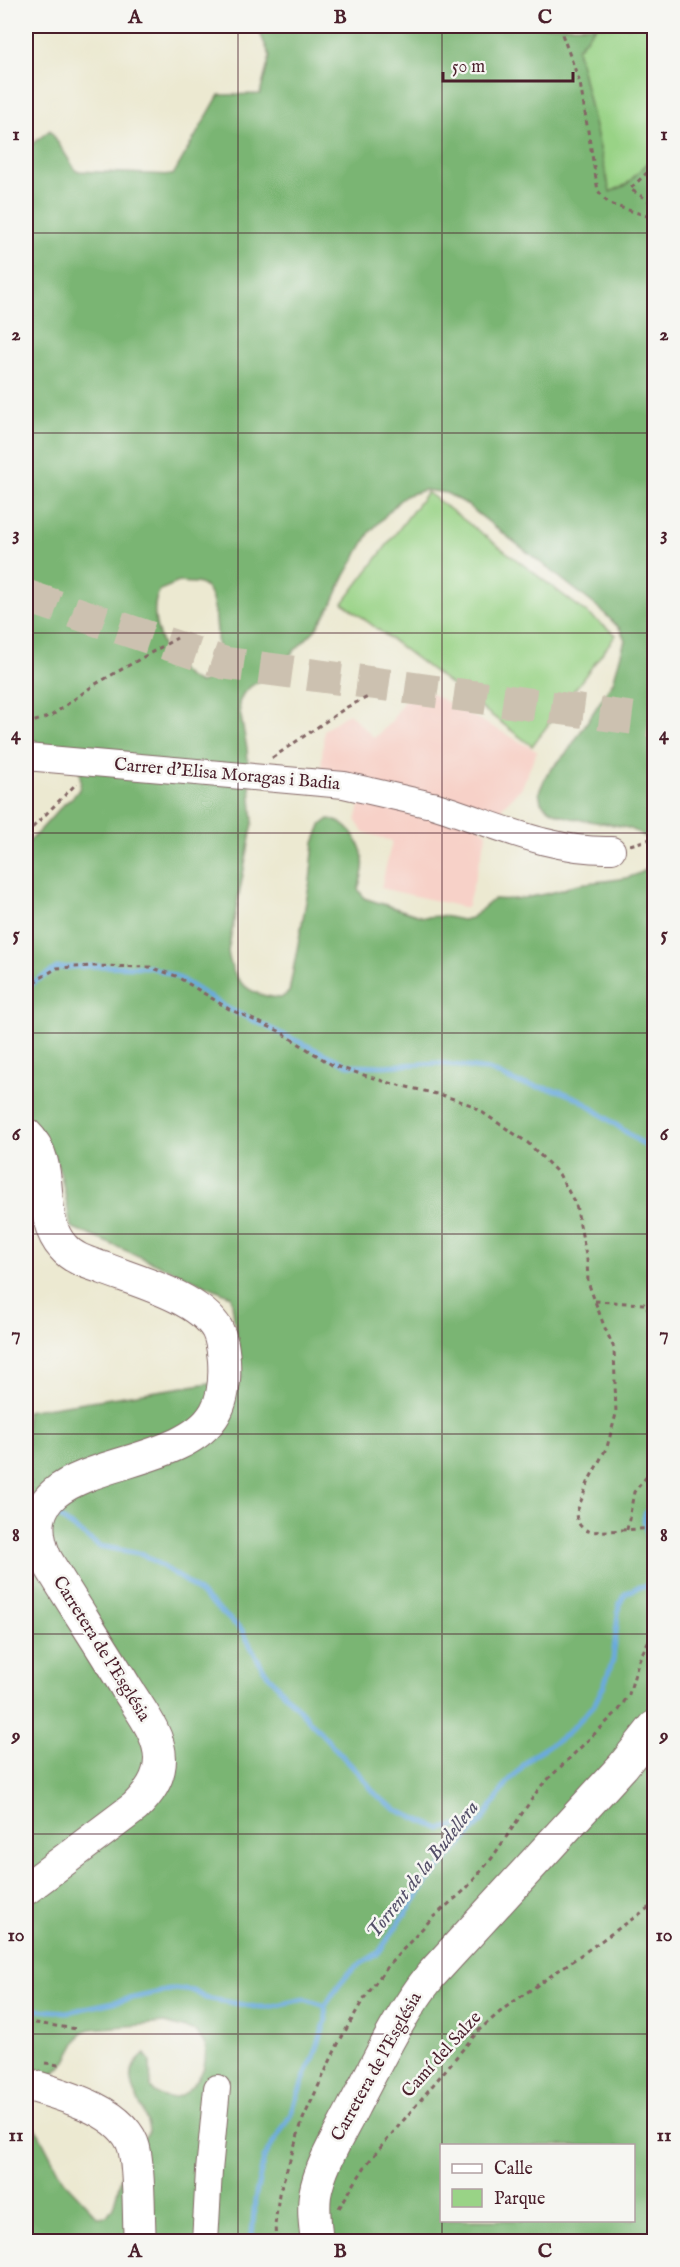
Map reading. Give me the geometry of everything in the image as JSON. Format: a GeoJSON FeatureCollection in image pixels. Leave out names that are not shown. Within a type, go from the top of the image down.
{"type":"FeatureCollection","features":[{"type":"Feature","properties":{"kind":"main road","name":"Carretera de l'Església"},"geometry":{"type":"LineString","coordinates":[[26,1134],[39,1151],[51,1220],[60,1244],[81,1260],[159,1290],[204,1313],[217,1330],[221,1340],[224,1365],[219,1403],[215,1414],[196,1433],[169,1448],[65,1484],[47,1496],[37,1512],[35,1529],[46,1559],[96,1636],[155,1735],[160,1760],[155,1781],[135,1807],[26,1889]]}},
{"type":"Feature","properties":{"kind":"main road","name":"Carretera de l'Església"},"geometry":{"type":"LineString","coordinates":[[317,2241],[314,2220],[316,2194],[324,2170],[340,2132],[412,1999],[431,1975],[623,1766],[654,1727]]}},
{"type":"Feature","properties":{"kind":"main road"},"geometry":{"type":"LineString","coordinates":[[26,2084],[90,2107],[109,2117],[125,2132],[135,2151],[140,2241]]}},
{"type":"Feature","properties":{"kind":"street","name":"Carrer d'Elisa Moragas i Badia"},"geometry":{"type":"LineString","coordinates":[[26,757],[344,785],[430,804],[520,829],[578,849],[612,850]]}},
{"type":"Feature","properties":{"kind":"street"},"geometry":{"type":"LineString","coordinates":[[205,2241],[208,2171],[217,2088]]}},
{"type":"Feature","properties":{"kind":"path"},"geometry":{"type":"LineString","coordinates":[[559,26],[580,83],[598,190],[609,204],[654,218]]}},
{"type":"Feature","properties":{"kind":"path"},"geometry":{"type":"LineString","coordinates":[[654,166],[630,189],[654,204]]}},
{"type":"Feature","properties":{"kind":"path"},"geometry":{"type":"LineString","coordinates":[[26,724],[51,717],[94,685],[177,638]]}},
{"type":"Feature","properties":{"kind":"path"},"geometry":{"type":"LineString","coordinates":[[263,764],[347,707],[368,697]]}},
{"type":"Feature","properties":{"kind":"path"},"geometry":{"type":"LineString","coordinates":[[26,834],[79,781]]}},
{"type":"Feature","properties":{"kind":"path"},"geometry":{"type":"LineString","coordinates":[[26,987],[57,968],[150,967],[176,976],[229,1009],[279,1031],[332,1065],[471,1105],[528,1143],[559,1174],[576,1205],[587,1260],[588,1282],[614,1348],[615,1414],[607,1447],[589,1480],[576,1514],[577,1520],[585,1530],[592,1532],[654,1528]]}},
{"type":"Feature","properties":{"kind":"path"},"geometry":{"type":"LineString","coordinates":[[595,1301],[644,1304],[654,1318]]}},
{"type":"Feature","properties":{"kind":"path"},"geometry":{"type":"LineString","coordinates":[[627,1531],[634,1492],[654,1468]]}},
{"type":"Feature","properties":{"kind":"path","name":"Camí del Salze"},"geometry":{"type":"LineString","coordinates":[[338,2210],[366,2165],[479,2030],[506,2007],[654,1904]]}},
{"type":"Feature","properties":{"kind":"path"},"geometry":{"type":"LineString","coordinates":[[26,2025],[35,2023],[77,2029]]}},
{"type":"Feature","properties":{"kind":"shaded area"},"geometry":{"type":"Polygon","coordinates":[[[414,684],[537,751],[522,787],[502,808],[501,814],[437,794],[487,833],[467,908],[381,888],[392,841],[363,832],[356,821],[361,801],[321,771],[324,730],[349,713],[374,738],[391,722],[414,684]]]}},
{"type":"Feature","properties":{"kind":"green space"},"geometry":{"type":"Polygon","coordinates":[[[257,26],[596,26],[577,49],[610,192],[626,185],[654,156],[654,847],[644,836],[631,829],[567,817],[553,811],[541,802],[539,792],[547,774],[568,751],[613,682],[625,640],[620,629],[600,609],[463,502],[446,493],[425,490],[407,495],[399,501],[370,532],[343,579],[331,606],[315,630],[274,671],[250,687],[243,694],[239,703],[247,748],[253,823],[228,951],[233,971],[238,979],[251,990],[270,997],[281,998],[289,992],[310,881],[314,843],[321,825],[329,819],[344,825],[359,845],[362,853],[363,873],[358,889],[364,898],[423,917],[443,916],[462,920],[471,918],[494,899],[526,898],[577,885],[629,877],[654,863],[654,2241],[26,2241],[26,2122],[39,2134],[63,2180],[98,2217],[107,2216],[113,2207],[124,2167],[149,2131],[132,2081],[132,2071],[136,2062],[145,2054],[150,2062],[151,2087],[158,2094],[173,2098],[187,2091],[199,2078],[204,2067],[206,2046],[196,2032],[165,2023],[91,2029],[82,2032],[66,2061],[51,2076],[26,2080],[26,1411],[242,1378],[231,1296],[71,1227],[63,1182],[54,1156],[38,1131],[26,1120],[26,844],[76,794],[81,779],[78,761],[63,749],[26,742],[26,149],[50,130],[76,171],[173,175],[219,95],[260,94],[270,56],[257,26]],[[179,582],[160,590],[155,615],[162,644],[170,657],[189,678],[200,683],[211,676],[214,671],[217,629],[210,595],[206,588],[197,583],[179,582]]]}},
{"type":"Feature","properties":{"kind":"green space"},"geometry":{"type":"Polygon","coordinates":[[[596,26],[654,26],[654,156],[626,185],[610,192],[577,49],[596,26]]]}},
{"type":"Feature","properties":{"kind":"green space"},"geometry":{"type":"Polygon","coordinates":[[[427,492],[616,635],[532,746],[343,603],[427,492]]]}},
{"type":"Feature","properties":{"kind":"waterway"},"geometry":{"type":"LineString","coordinates":[[26,987],[57,968],[150,967],[176,976],[229,1009],[348,1065],[438,1063],[489,1070],[518,1083],[560,1091],[581,1100],[654,1152]]}},
{"type":"Feature","properties":{"kind":"waterway","name":"Torrent de la Budellera"},"geometry":{"type":"LineString","coordinates":[[654,1505],[645,1514],[644,1521],[654,1558]]}},
{"type":"Feature","properties":{"kind":"waterway"},"geometry":{"type":"LineString","coordinates":[[53,1513],[99,1546],[143,1554],[187,1582],[242,1630],[262,1667],[279,1688],[378,1797],[399,1811],[440,1829],[481,1822]]}},
{"type":"Feature","properties":{"kind":"waterway","name":"Torrent de la Budellera"},"geometry":{"type":"LineString","coordinates":[[255,2242],[252,2235],[255,2199],[264,2158],[290,2116],[314,2057],[326,2020],[325,2006],[350,1972],[379,1952],[427,1882],[481,1822],[508,1782],[532,1756],[566,1735],[594,1705],[613,1660],[619,1605],[625,1594],[638,1587],[654,1585]]}},
{"type":"Feature","properties":{"kind":"waterway"},"geometry":{"type":"LineString","coordinates":[[26,2009],[67,2012],[175,1989],[194,1991],[205,1998],[256,2007],[268,2007],[304,1999],[325,2006]]}},
{"type":"Feature","properties":{"kind":"tunnel"},"geometry":{"type":"LineString","coordinates":[[26,596],[224,663],[654,721]]}}]}
